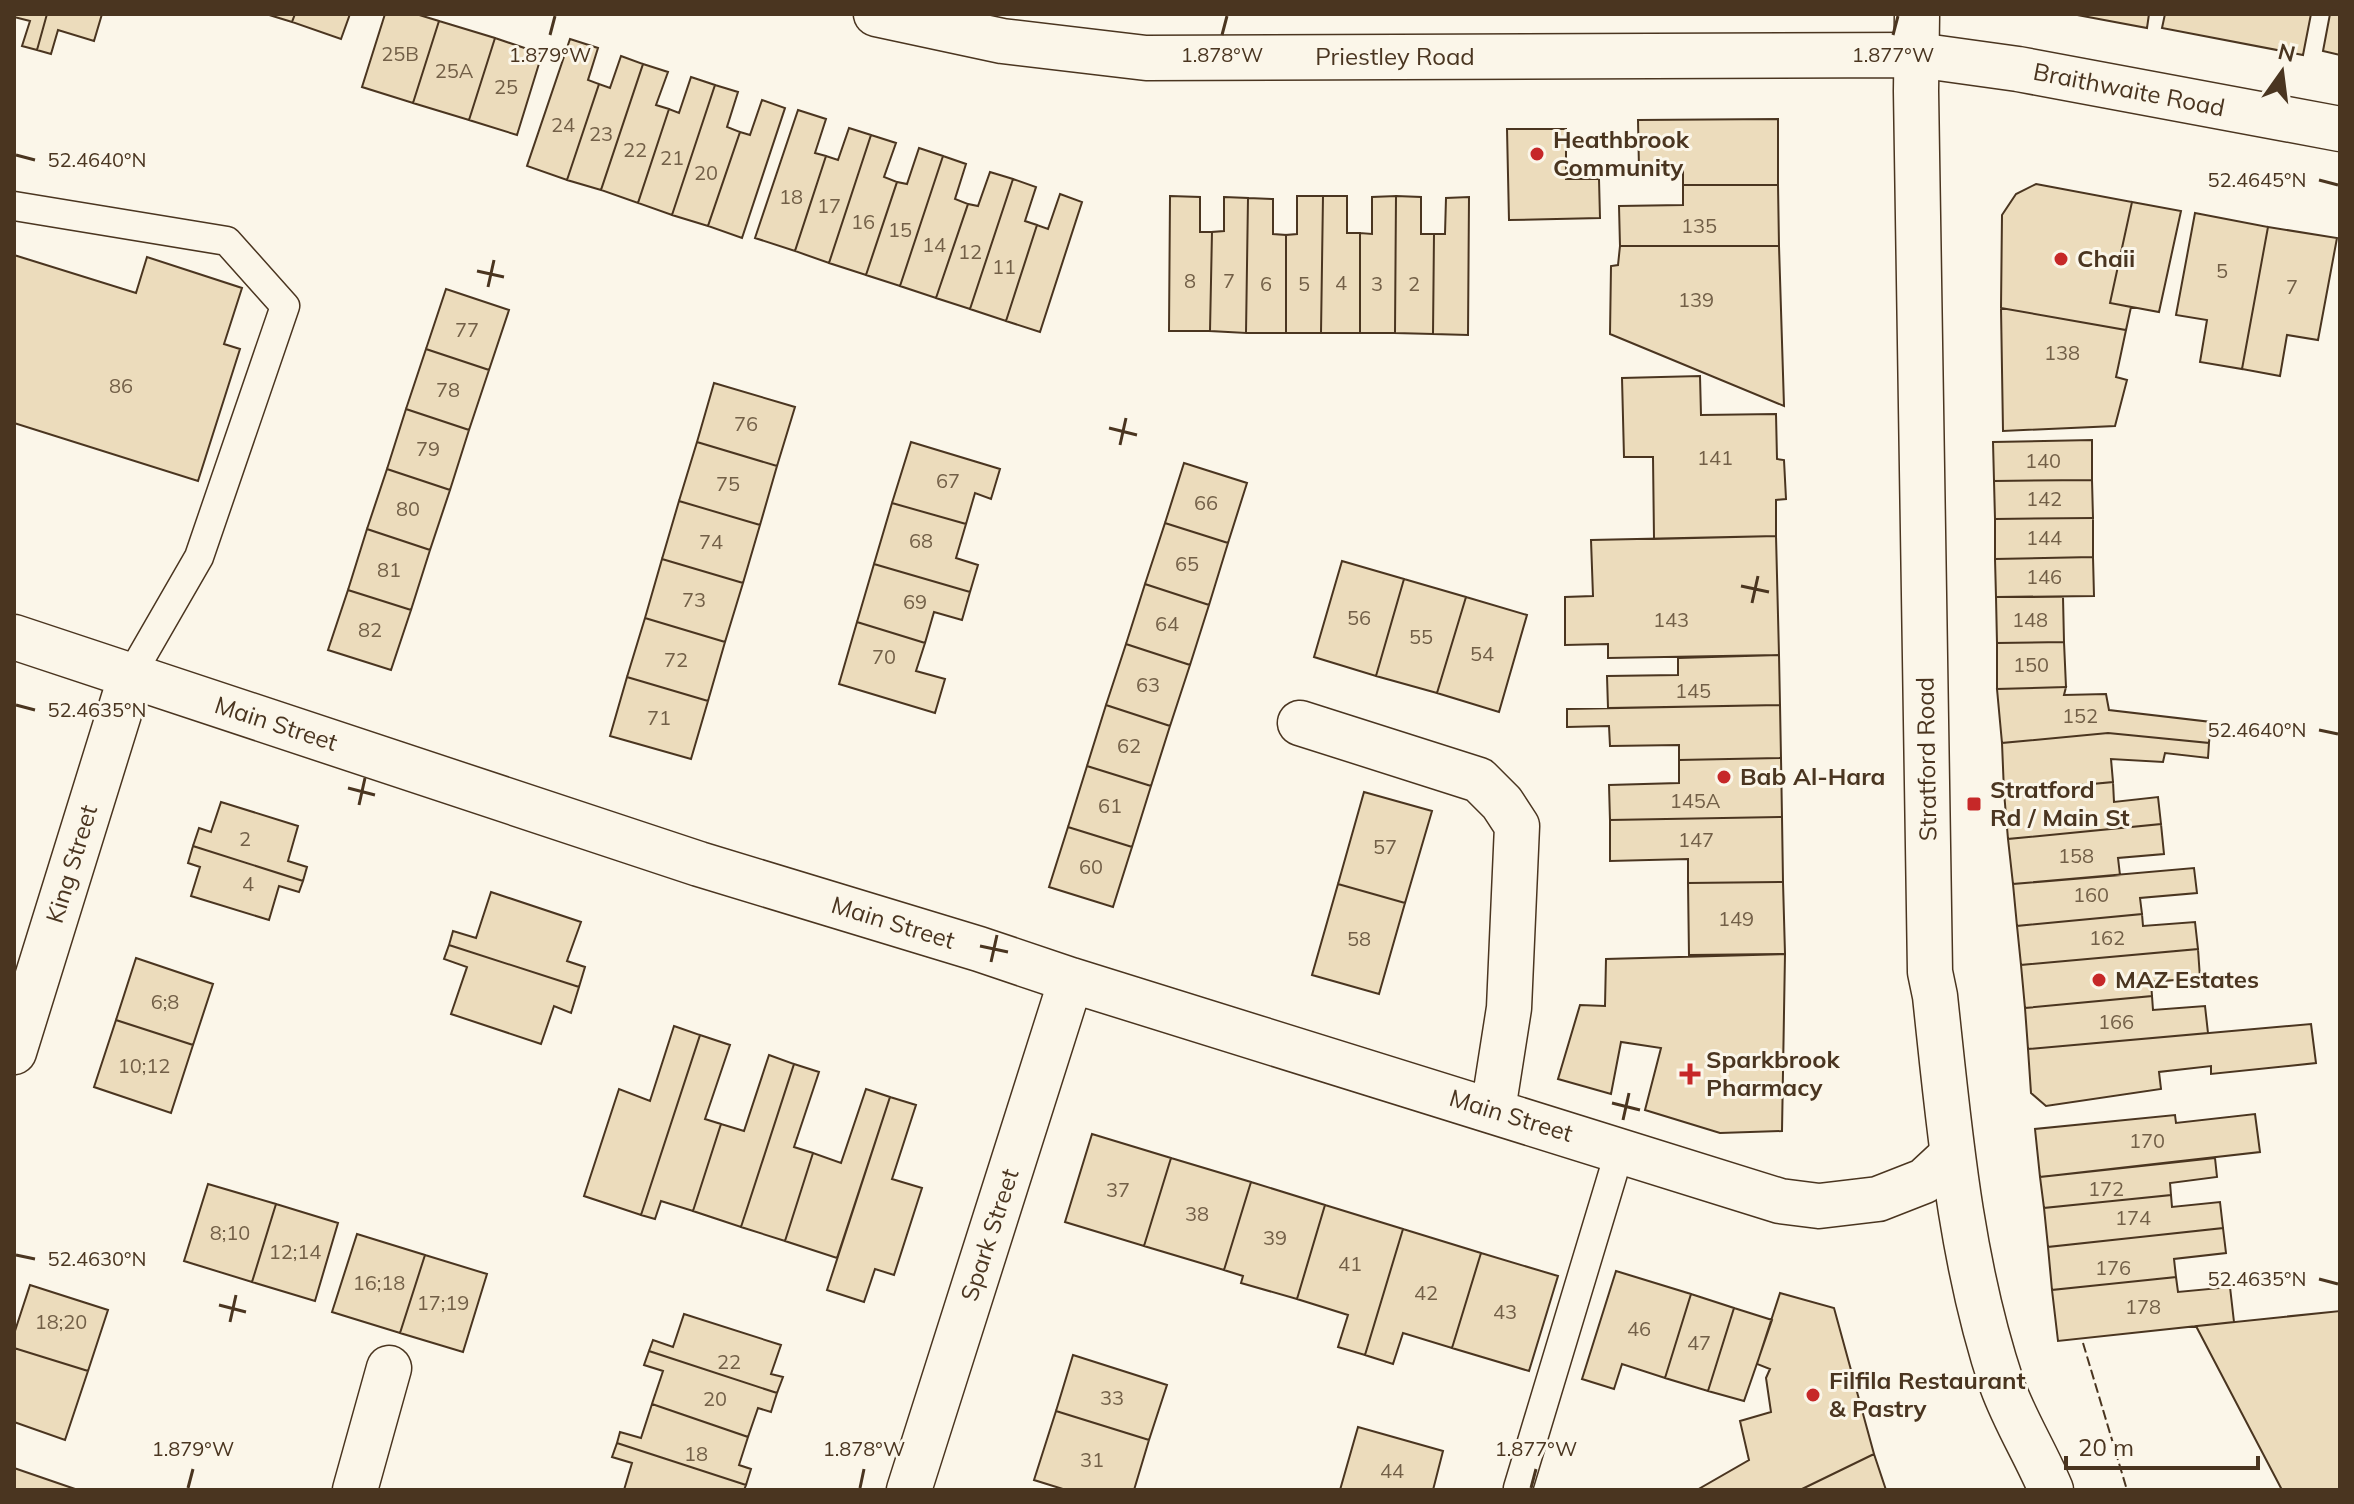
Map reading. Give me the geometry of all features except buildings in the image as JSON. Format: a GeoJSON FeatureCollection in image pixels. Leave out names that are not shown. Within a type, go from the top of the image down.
{"type":"FeatureCollection","features":[{"type":"Feature","properties":{"kind":"main road","name":"Priestley Road"},"geometry":{"type":"LineString","coordinates":[[876,14],[1002,41],[1146,58],[1917,34]]}},
{"type":"Feature","properties":{"kind":"main road","name":"Braithwaite Road"},"geometry":{"type":"LineString","coordinates":[[1917,34],[2018,69],[2340,129]]}},
{"type":"Feature","properties":{"kind":"main road","name":"Stratford Road"},"geometry":{"type":"LineString","coordinates":[[1917,34],[1930,972],[1952,1155],[1972,1272],[2003,1386],[2051,1489]]}},
{"type":"Feature","properties":{"kind":"main road","name":"Main Street"},"geometry":{"type":"LineString","coordinates":[[14,637],[699,864],[1780,1201],[1819,1206],[1878,1199],[1924,1181],[1952,1155]]}},
{"type":"Feature","properties":{"kind":"main road","name":"King Street"},"geometry":{"type":"LineString","coordinates":[[14,1052],[131,675]]}},
{"type":"Feature","properties":{"kind":"main road"},"geometry":{"type":"LineString","coordinates":[[1300,723],[1479,780],[1502,803],[1517,826],[1509,1008],[1493,1110]]}},
{"type":"Feature","properties":{"kind":"main road","name":"Spark Street"},"geometry":{"type":"LineString","coordinates":[[909,1490],[1071,980]]}},
{"type":"Feature","properties":{"kind":"main road"},"geometry":{"type":"LineString","coordinates":[[355,1490],[389,1368]]}},
{"type":"Feature","properties":{"kind":"lane"},"geometry":{"type":"LineString","coordinates":[[14,206],[227,241],[285,306],[199,557],[131,675]]}},
{"type":"Feature","properties":{"kind":"lane"},"geometry":{"type":"LineString","coordinates":[[1518,1488],[1620,1150]]}},
{"type":"Feature","properties":{"kind":"fence"},"geometry":{"type":"LineString","coordinates":[[2083,1343],[2127,1490]]}},
{"type":"Feature","properties":{"kind":"place","name":"Heathbrook Community"},"geometry":{"type":"Point","coordinates":[1537,154]}},
{"type":"Feature","properties":{"kind":"place","name":"Chaii"},"geometry":{"type":"Point","coordinates":[2061,259]}},
{"type":"Feature","properties":{"kind":"place","name":"Bab Al-Hara"},"geometry":{"type":"Point","coordinates":[1724,777]}},
{"type":"Feature","properties":{"kind":"place","name":"Stratford Rd / Main St"},"geometry":{"type":"Point","coordinates":[1974,804]}},
{"type":"Feature","properties":{"kind":"place","name":"MAZ Estates"},"geometry":{"type":"Point","coordinates":[2099,980]}},
{"type":"Feature","properties":{"kind":"place","name":"Sparkbrook Pharmacy"},"geometry":{"type":"Point","coordinates":[1690,1074]}},
{"type":"Feature","properties":{"kind":"place","name":"Filfila Restaurant & Pastry"},"geometry":{"type":"Point","coordinates":[1813,1395]}}]}
